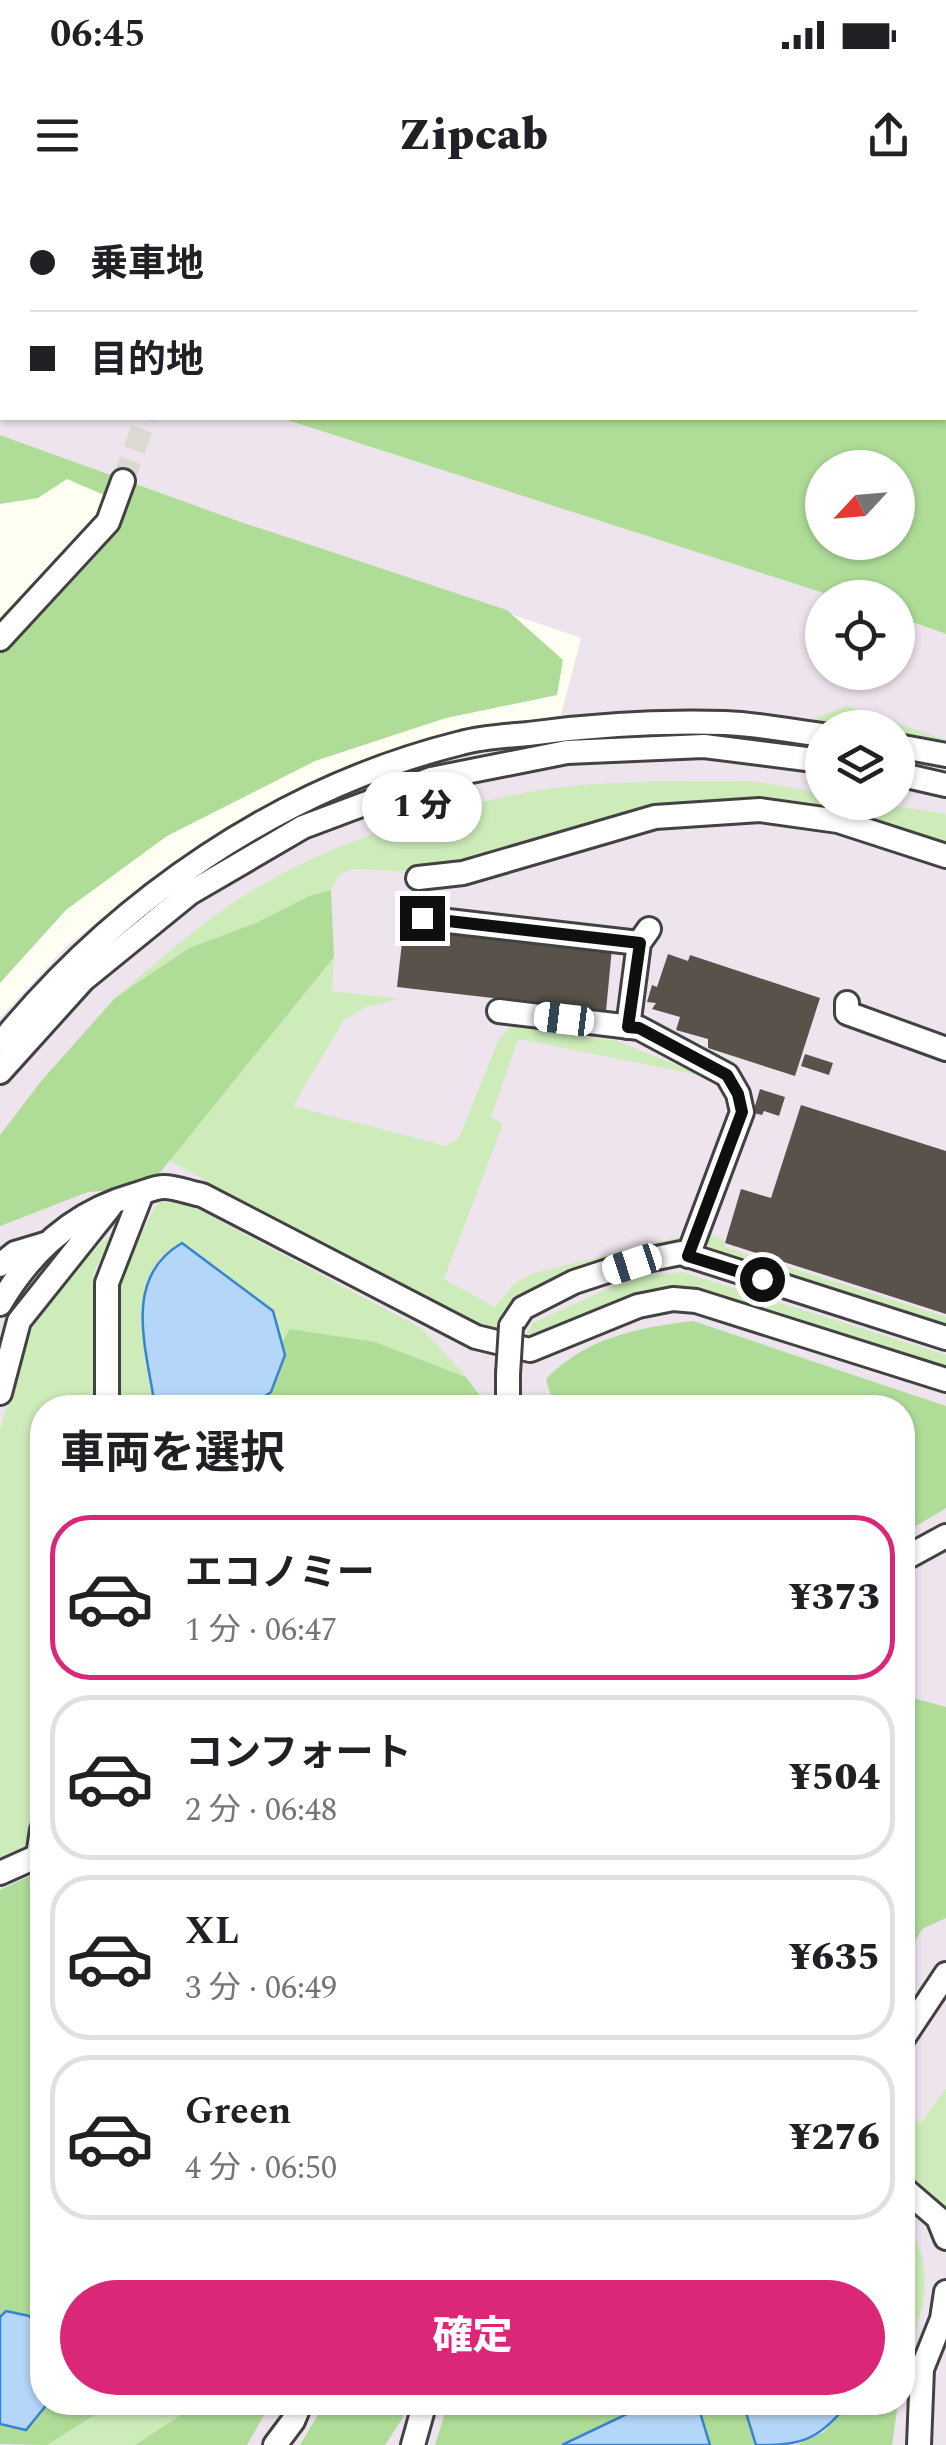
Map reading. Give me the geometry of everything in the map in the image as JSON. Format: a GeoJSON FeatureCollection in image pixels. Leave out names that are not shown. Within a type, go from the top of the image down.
{"type":"FeatureCollection","features":[{"type":"Feature","properties":{"kind":"street"},"geometry":{"type":"LineString","coordinates":[[0,640],[108,522],[123,481]]}},
{"type":"Feature","properties":{"kind":"street"},"geometry":{"type":"LineString","coordinates":[[0,1044],[38,998],[109,930],[190,868],[257,824],[354,776],[463,742],[562,729],[729,723],[805,733]]}},
{"type":"Feature","properties":{"kind":"street"},"geometry":{"type":"LineString","coordinates":[[0,1072],[83,980],[190,892],[303,827],[431,779],[566,752],[704,746],[805,759]]}},
{"type":"Feature","properties":{"kind":"street"},"geometry":{"type":"LineString","coordinates":[[915,749],[946,755]]}},
{"type":"Feature","properties":{"kind":"street"},"geometry":{"type":"LineString","coordinates":[[915,778],[946,786]]}},
{"type":"Feature","properties":{"kind":"street"},"geometry":{"type":"LineString","coordinates":[[418,878],[463,873],[655,817],[760,810],[838,821],[946,856]]}},
{"type":"Feature","properties":{"kind":"street"},"geometry":{"type":"LineString","coordinates":[[422,918],[644,936],[628,1027]]}},
{"type":"Feature","properties":{"kind":"street"},"geometry":{"type":"LineString","coordinates":[[847,1003],[847,1013],[946,1048]]}},
{"type":"Feature","properties":{"kind":"street"},"geometry":{"type":"LineString","coordinates":[[499,1011],[639,1028],[727,1075],[738,1094],[742,1112],[688,1256]]}},
{"type":"Feature","properties":{"kind":"street"},"geometry":{"type":"LineString","coordinates":[[0,1304],[18,1274],[45,1244],[82,1216],[116,1200],[162,1187],[202,1195],[476,1337],[530,1350],[638,1306],[674,1299],[696,1302],[946,1380]]}},
{"type":"Feature","properties":{"kind":"street"},"geometry":{"type":"LineString","coordinates":[[106,1395],[107,1284],[142,1193]]}},
{"type":"Feature","properties":{"kind":"street"},"geometry":{"type":"LineString","coordinates":[[0,1392],[19,1321],[116,1200]]}},
{"type":"Feature","properties":{"kind":"street"},"geometry":{"type":"LineString","coordinates":[[4,1255],[45,1244]]}},
{"type":"Feature","properties":{"kind":"street"},"geometry":{"type":"LineString","coordinates":[[508,1395],[511,1326],[523,1308],[574,1282],[681,1254],[946,1338]]}},
{"type":"Feature","properties":{"kind":"street"},"geometry":{"type":"LineString","coordinates":[[0,1332],[27,1283],[63,1263]]}},
{"type":"Feature","properties":{"kind":"street"},"geometry":{"type":"LineString","coordinates":[[915,1553],[946,1536]]}},
{"type":"Feature","properties":{"kind":"street"},"geometry":{"type":"LineString","coordinates":[[0,1873],[30,1860]]}},
{"type":"Feature","properties":{"kind":"street"},"geometry":{"type":"LineString","coordinates":[[915,2020],[946,1974]]}},
{"type":"Feature","properties":{"kind":"street"},"geometry":{"type":"LineString","coordinates":[[915,2198],[938,2218],[946,2238]]}},
{"type":"Feature","properties":{"kind":"street"},"geometry":{"type":"LineString","coordinates":[[919,2445],[922,2369],[942,2319],[946,2292]]}},
{"type":"Feature","properties":{"kind":"street"},"geometry":{"type":"LineString","coordinates":[[275,2445],[296,2415]]}},
{"type":"Feature","properties":{"kind":"street"},"geometry":{"type":"LineString","coordinates":[[413,2445],[421,2415]]}},
{"type":"Feature","properties":{"kind":"shaded area"},"geometry":{"type":"Polygon","coordinates":[[[0,420],[287,420],[805,587],[805,690],[915,690],[915,623],[946,634],[946,2445],[0,2445],[0,1018],[67,946],[173,862],[267,808],[410,745],[561,715],[581,638],[0,435],[0,420]]]}},
{"type":"Feature","properties":{"kind":"green space"},"geometry":{"type":"Polygon","coordinates":[[[287,420],[946,420],[946,634],[915,623],[915,580],[805,580],[805,587],[287,420]]]}},
{"type":"Feature","properties":{"kind":"green space"},"geometry":{"type":"Polygon","coordinates":[[[0,435],[241,522],[507,610],[563,660],[557,695],[446,718],[315,761],[167,836],[66,910],[0,983],[0,642],[51,584],[111,498],[67,479],[38,498],[0,504],[0,435]]]}},
{"type":"Feature","properties":{"kind":"green space"},"geometry":{"type":"Polygon","coordinates":[[[915,729],[946,740],[946,750],[915,742],[915,729]]]}},
{"type":"Feature","properties":{"kind":"green space"},"geometry":{"type":"Polygon","coordinates":[[[751,781],[805,790],[805,814],[653,809],[418,872],[352,869],[339,875],[331,890],[189,948],[115,998],[227,907],[331,850],[408,822],[486,801],[579,785],[751,781]]]}},
{"type":"Feature","properties":{"kind":"green space"},"geometry":{"type":"Polygon","coordinates":[[[915,809],[946,814],[946,849],[858,820],[915,820],[915,809]]]}},
{"type":"Feature","properties":{"kind":"green space"},"geometry":{"type":"Polygon","coordinates":[[[331,890],[334,957],[158,1175],[115,1190],[88,1192],[0,1226],[0,1135],[42,1080],[115,998],[189,948],[331,890]]]}},
{"type":"Feature","properties":{"kind":"green space"},"geometry":{"type":"Polygon","coordinates":[[[334,957],[332,991],[400,999],[366,1007],[344,1020],[293,1106],[446,1146],[459,1138],[499,1039],[509,1028],[516,1027],[617,1041],[704,1076],[518,1039],[491,1117],[503,1124],[444,1279],[495,1307],[515,1283],[531,1274],[682,1236],[672,1249],[533,1292],[502,1333],[471,1329],[169,1160],[334,957]]]}},
{"type":"Feature","properties":{"kind":"green space"},"geometry":{"type":"Polygon","coordinates":[[[158,1202],[186,1203],[421,1328],[467,1377],[375,1342],[256,1384],[242,1395],[119,1395],[116,1325],[120,1274],[158,1202]]]}},
{"type":"Feature","properties":{"kind":"green space"},"geometry":{"type":"Polygon","coordinates":[[[114,1233],[94,1272],[97,1395],[30,1395],[30,1818],[25,1848],[0,1859],[0,1430],[24,1346],[55,1283],[114,1233]]]}},
{"type":"Feature","properties":{"kind":"green space"},"geometry":{"type":"Polygon","coordinates":[[[706,1233],[724,1240],[725,1247],[946,1317],[946,1332],[710,1254],[706,1233]]]}},
{"type":"Feature","properties":{"kind":"green space"},"geometry":{"type":"Polygon","coordinates":[[[682,1272],[946,1355],[946,1374],[695,1294],[554,1337],[524,1339],[533,1323],[631,1278],[682,1272]]]}},
{"type":"Feature","properties":{"kind":"green space"},"geometry":{"type":"Polygon","coordinates":[[[693,1321],[913,1395],[551,1395],[546,1379],[578,1353],[614,1337],[693,1321]]]}},
{"type":"Feature","properties":{"kind":"green space"},"geometry":{"type":"Polygon","coordinates":[[[290,1329],[375,1342],[466,1377],[479,1395],[243,1395],[256,1384],[290,1329]]]}},
{"type":"Feature","properties":{"kind":"green space"},"geometry":{"type":"Polygon","coordinates":[[[915,1396],[946,1406],[946,1508],[915,1527],[915,1396]]]}},
{"type":"Feature","properties":{"kind":"green space"},"geometry":{"type":"Polygon","coordinates":[[[915,1699],[946,1707],[946,1918],[922,1929],[915,1941],[915,1699]]]}},
{"type":"Feature","properties":{"kind":"green space"},"geometry":{"type":"Polygon","coordinates":[[[30,1876],[30,2317],[6,2311],[0,2317],[0,1890],[30,1876]]]}},
{"type":"Feature","properties":{"kind":"green space"},"geometry":{"type":"Polygon","coordinates":[[[946,2088],[946,2220],[937,2202],[915,2183],[915,2120],[920,2124],[946,2088]]]}},
{"type":"Feature","properties":{"kind":"green space"},"geometry":{"type":"Polygon","coordinates":[[[915,2239],[925,2273],[915,2333],[915,2239]]]}},
{"type":"Feature","properties":{"kind":"green space"},"geometry":{"type":"Polygon","coordinates":[[[38,2415],[95,2415],[47,2445],[0,2444],[0,2424],[26,2430],[38,2415]]]}},
{"type":"Feature","properties":{"kind":"green space"},"geometry":{"type":"Polygon","coordinates":[[[95,2415],[182,2415],[135,2445],[47,2445],[95,2415]]]}},
{"type":"Feature","properties":{"kind":"green space"},"geometry":{"type":"Polygon","coordinates":[[[181,2415],[264,2415],[247,2445],[135,2445],[181,2415]]]}},
{"type":"Feature","properties":{"kind":"green space"},"geometry":{"type":"Polygon","coordinates":[[[317,2415],[403,2415],[385,2445],[300,2445],[317,2415]]]}},
{"type":"Feature","properties":{"kind":"green space"},"geometry":{"type":"Polygon","coordinates":[[[444,2415],[626,2415],[562,2445],[435,2445],[444,2415]]]}},
{"type":"Feature","properties":{"kind":"green space"},"geometry":{"type":"Polygon","coordinates":[[[701,2415],[747,2415],[756,2445],[710,2445],[701,2415]]]}},
{"type":"Feature","properties":{"kind":"green space"},"geometry":{"type":"Polygon","coordinates":[[[839,2415],[896,2415],[892,2445],[796,2445],[824,2432],[839,2415]]]}},
{"type":"Feature","properties":{"kind":"water"},"geometry":{"type":"Polygon","coordinates":[[[182,1243],[273,1311],[285,1355],[271,1392],[153,1395],[143,1317],[151,1275],[163,1258],[182,1243]]]}},
{"type":"Feature","properties":{"kind":"water"},"geometry":{"type":"Polygon","coordinates":[[[6,2311],[30,2317],[30,2415],[38,2415],[26,2430],[0,2424],[0,2317],[6,2311]]]}},
{"type":"Feature","properties":{"kind":"water"},"geometry":{"type":"Polygon","coordinates":[[[625,2415],[701,2415],[710,2445],[562,2445],[625,2415]]]}},
{"type":"Feature","properties":{"kind":"water"},"geometry":{"type":"Polygon","coordinates":[[[747,2415],[838,2415],[809,2438],[787,2444],[756,2445],[747,2415]]]}},
{"type":"Feature","properties":{"kind":"building"},"geometry":{"type":"Polygon","coordinates":[[[404,924],[612,948],[606,1011],[397,987],[404,924]]]}},
{"type":"Feature","properties":{"kind":"building"},"geometry":{"type":"Polygon","coordinates":[[[668,954],[688,961],[690,955],[820,998],[795,1076],[708,1048],[708,1039],[676,1030],[680,1017],[652,1009],[656,1003],[647,1002],[652,985],[657,987],[668,954]]]}},
{"type":"Feature","properties":{"kind":"building"},"geometry":{"type":"Polygon","coordinates":[[[805,1054],[833,1063],[829,1075],[801,1066],[805,1054]]]}},
{"type":"Feature","properties":{"kind":"building"},"geometry":{"type":"Polygon","coordinates":[[[760,1089],[785,1097],[779,1116],[764,1111],[762,1115],[753,1113],[760,1089]]]}},
{"type":"Feature","properties":{"kind":"building"},"geometry":{"type":"Polygon","coordinates":[[[801,1105],[946,1151],[946,1314],[725,1243],[741,1189],[771,1198],[801,1105]]]}},
{"type":"Feature","properties":{"kind":"tunnel"},"geometry":{"type":"LineString","coordinates":[[123,481],[145,420]]}},
{"type":"Feature","properties":{"kind":"route"},"geometry":{"type":"LineString","coordinates":[[422,918],[640,943],[628,1027],[639,1028],[727,1075],[738,1094],[742,1112],[688,1256],[762,1279]]}}]}
